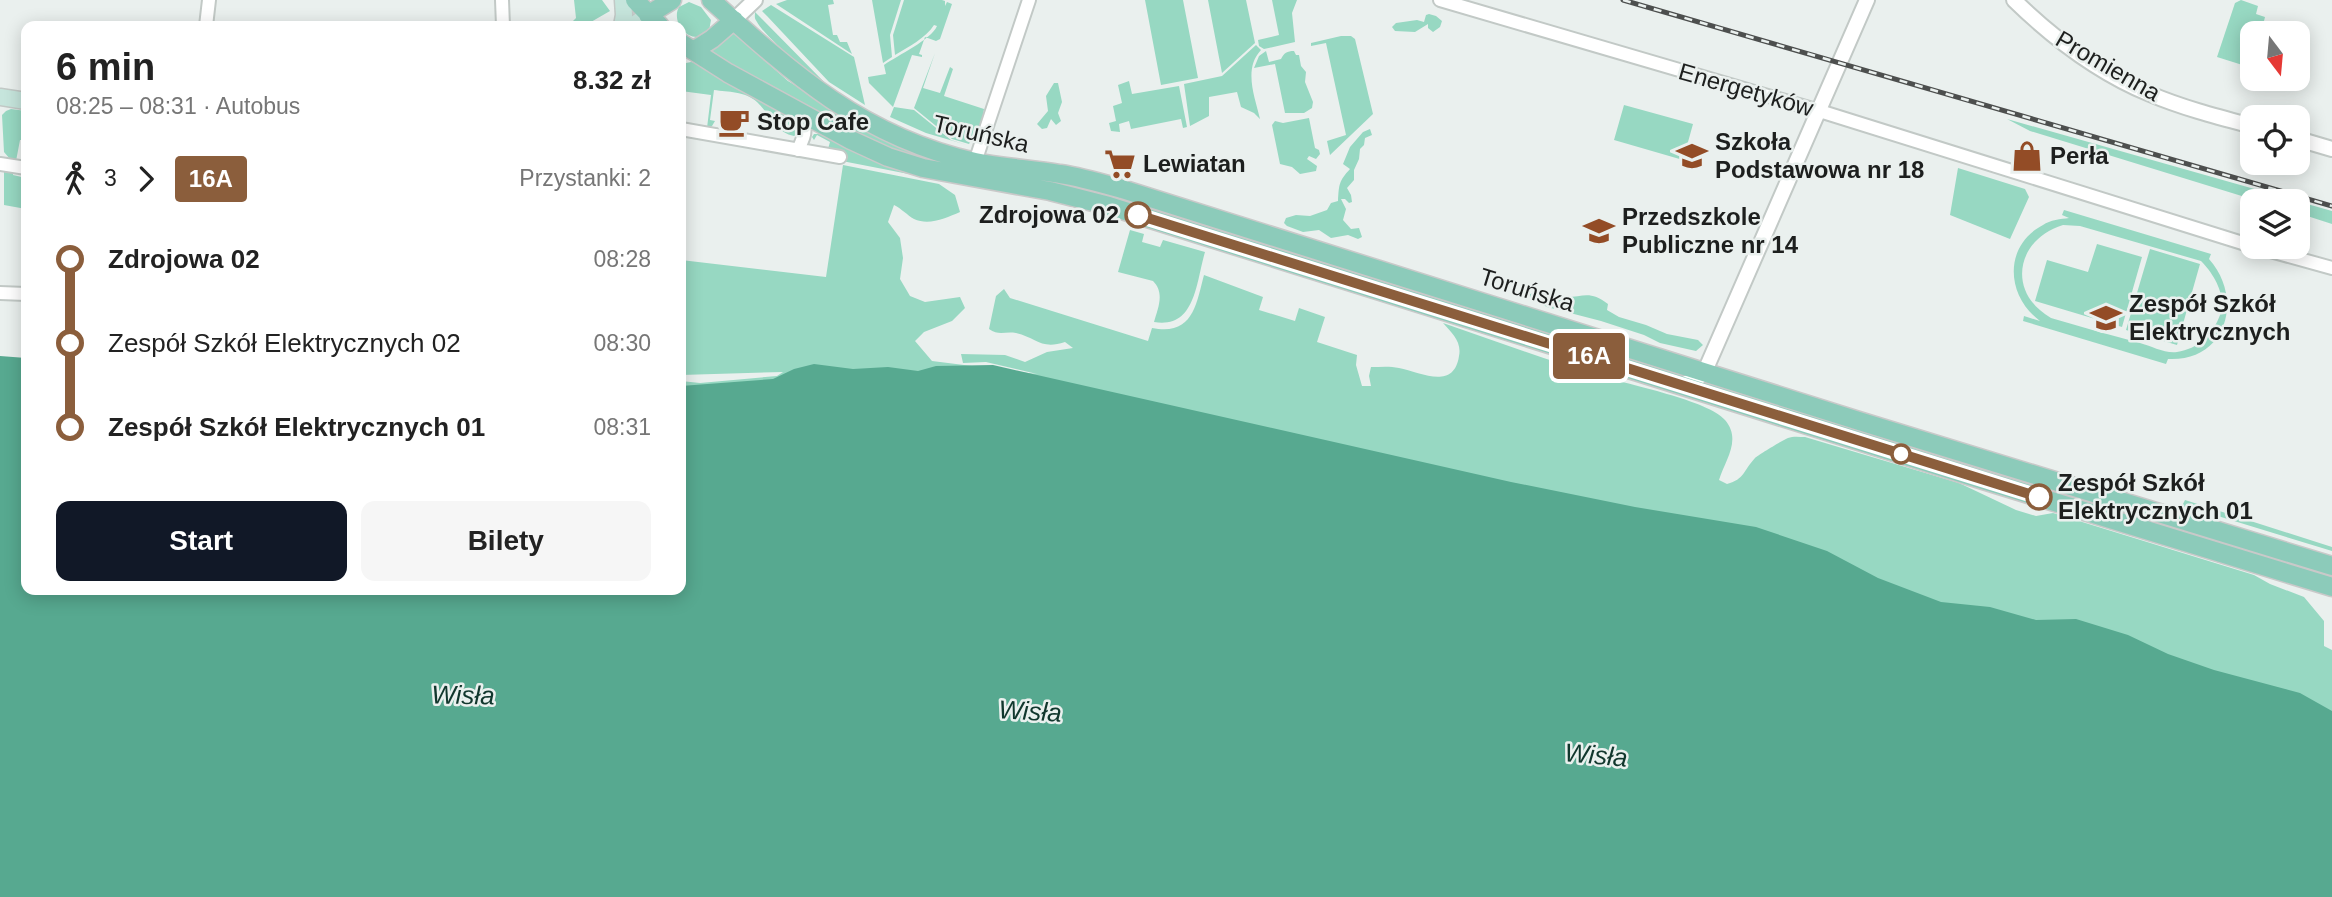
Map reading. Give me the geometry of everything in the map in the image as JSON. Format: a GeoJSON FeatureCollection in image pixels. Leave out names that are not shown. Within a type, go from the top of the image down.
{"type":"FeatureCollection","features":[{"type":"Feature","properties":{"kind":"main road"},"geometry":{"type":"LineString","coordinates":[[622,0],[623,21]]}},
{"type":"Feature","properties":{"kind":"main road"},"geometry":{"type":"LineString","coordinates":[[635,0],[654,21],[672,0]]}},
{"type":"Feature","properties":{"kind":"main road","name":"Toruńska"},"geometry":{"type":"LineString","coordinates":[[711,0],[801,79],[878,128],[919,145],[975,162],[1066,175],[1122,188],[1859,421],[2332,566]]}},
{"type":"Feature","properties":{"kind":"main road"},"geometry":{"type":"LineString","coordinates":[[686,50],[712,39],[734,20]]}},
{"type":"Feature","properties":{"kind":"main road","name":"Toruńska"},"geometry":{"type":"LineString","coordinates":[[686,51],[850,140],[888,157],[923,168],[1050,191],[1109,206],[2332,587]]}},
{"type":"Feature","properties":{"kind":"main road"},"geometry":{"type":"LineString","coordinates":[[0,96],[21,100]]}},
{"type":"Feature","properties":{"kind":"main road"},"geometry":{"type":"LineString","coordinates":[[2039,497],[2045,478]]}},
{"type":"Feature","properties":{"kind":"street"},"geometry":{"type":"LineString","coordinates":[[207,21],[209,0]]}},
{"type":"Feature","properties":{"kind":"street"},"geometry":{"type":"LineString","coordinates":[[502,0],[503,21]]}},
{"type":"Feature","properties":{"kind":"street"},"geometry":{"type":"LineString","coordinates":[[734,20],[755,0]]}},
{"type":"Feature","properties":{"kind":"street"},"geometry":{"type":"LineString","coordinates":[[975,162],[1029,0]]}},
{"type":"Feature","properties":{"kind":"street","name":"Energetyków"},"geometry":{"type":"LineString","coordinates":[[1440,0],[1819,111],[2240,242]]}},
{"type":"Feature","properties":{"kind":"street"},"geometry":{"type":"LineString","coordinates":[[1680,385],[1696,380],[1704,371],[1867,0]]}},
{"type":"Feature","properties":{"kind":"street","name":"Promienna"},"geometry":{"type":"LineString","coordinates":[[2014,0],[2058,38],[2124,81],[2179,105],[2240,123]]}},
{"type":"Feature","properties":{"kind":"street","name":"Toruńska"},"geometry":{"type":"LineString","coordinates":[[787,105],[803,124],[805,134]]}},
{"type":"Feature","properties":{"kind":"street"},"geometry":{"type":"LineString","coordinates":[[686,130],[841,157]]}},
{"type":"Feature","properties":{"kind":"street"},"geometry":{"type":"LineString","coordinates":[[798,150],[805,134],[818,130],[836,138],[850,140]]}},
{"type":"Feature","properties":{"kind":"street"},"geometry":{"type":"LineString","coordinates":[[2310,143],[2332,149]]}},
{"type":"Feature","properties":{"kind":"street"},"geometry":{"type":"LineString","coordinates":[[0,164],[21,167]]}},
{"type":"Feature","properties":{"kind":"street","name":"Energetyków"},"geometry":{"type":"LineString","coordinates":[[2300,259],[2332,268]]}},
{"type":"Feature","properties":{"kind":"street"},"geometry":{"type":"LineString","coordinates":[[0,293],[21,294]]}},
{"type":"Feature","properties":{"kind":"shaded area"},"geometry":{"type":"Polygon","coordinates":[[[574,0],[602,0],[610,11],[593,21],[573,21],[576,18],[574,0]]]}},
{"type":"Feature","properties":{"kind":"shaded area"},"geometry":{"type":"Polygon","coordinates":[[[787,0],[833,0],[834,4],[828,5],[833,35],[837,35],[840,42],[847,42],[852,54],[776,4],[787,0]]]}},
{"type":"Feature","properties":{"kind":"shaded area"},"geometry":{"type":"Polygon","coordinates":[[[872,0],[901,0],[890,35],[892,57],[883,63],[872,0]]]}},
{"type":"Feature","properties":{"kind":"shaded area"},"geometry":{"type":"Polygon","coordinates":[[[904,0],[942,0],[945,1],[945,6],[947,2],[952,4],[940,39],[936,41],[927,38],[937,26],[934,25],[922,38],[895,55],[893,35],[904,0]]]}},
{"type":"Feature","properties":{"kind":"shaded area"},"geometry":{"type":"Polygon","coordinates":[[[1145,0],[1183,0],[1198,78],[1161,85],[1145,0]]]}},
{"type":"Feature","properties":{"kind":"shaded area"},"geometry":{"type":"Polygon","coordinates":[[[1208,0],[1246,0],[1255,43],[1222,73],[1208,0]]]}},
{"type":"Feature","properties":{"kind":"shaded area"},"geometry":{"type":"Polygon","coordinates":[[[1272,0],[1297,0],[1292,13],[1295,42],[1264,49],[1259,46],[1258,40],[1279,35],[1272,0]]]}},
{"type":"Feature","properties":{"kind":"shaded area"},"geometry":{"type":"Polygon","coordinates":[[[2241,0],[2258,6],[2256,14],[2265,17],[2264,21],[2240,21],[2240,64],[2217,57],[2235,3],[2241,0]]]}},
{"type":"Feature","properties":{"kind":"shaded area"},"geometry":{"type":"Polygon","coordinates":[[[689,2],[701,7],[711,20],[709,31],[698,37],[686,32],[686,21],[678,21],[679,7],[689,2]]]}},
{"type":"Feature","properties":{"kind":"shaded area"},"geometry":{"type":"Polygon","coordinates":[[[771,5],[854,57],[865,105],[829,82],[762,11],[771,5]]]}},
{"type":"Feature","properties":{"kind":"shaded area"},"geometry":{"type":"Polygon","coordinates":[[[755,12],[831,89],[769,37],[756,21],[755,12]]]}},
{"type":"Feature","properties":{"kind":"shaded area"},"geometry":{"type":"Polygon","coordinates":[[[1429,14],[1442,21],[1440,27],[1433,32],[1428,28],[1428,24],[1415,32],[1395,31],[1392,27],[1396,23],[1417,20],[1424,22],[1429,14]]]}},
{"type":"Feature","properties":{"kind":"shaded area"},"geometry":{"type":"Polygon","coordinates":[[[732,32],[788,81],[856,122],[959,164],[928,164],[871,143],[706,52],[732,32]]]}},
{"type":"Feature","properties":{"kind":"shaded area"},"geometry":{"type":"Polygon","coordinates":[[[1341,36],[1355,39],[1373,114],[1330,155],[1327,141],[1346,135],[1326,43],[1311,46],[1311,43],[1341,36]]]}},
{"type":"Feature","properties":{"kind":"shaded area"},"geometry":{"type":"Polygon","coordinates":[[[924,40],[919,54],[922,57],[912,55],[893,107],[869,83],[868,77],[886,74],[884,65],[924,40]]]}},
{"type":"Feature","properties":{"kind":"shaded area"},"geometry":{"type":"Polygon","coordinates":[[[1256,45],[1261,50],[1251,74],[1260,119],[1241,107],[1237,92],[1209,97],[1209,116],[1190,126],[1184,84],[1222,76],[1256,45]]]}},
{"type":"Feature","properties":{"kind":"shaded area"},"geometry":{"type":"Polygon","coordinates":[[[1266,51],[1269,62],[1281,59],[1289,51],[1299,55],[1301,66],[1306,72],[1305,82],[1313,102],[1312,108],[1304,113],[1285,113],[1275,64],[1254,68],[1259,56],[1266,51]]]}},
{"type":"Feature","properties":{"kind":"shaded area"},"geometry":{"type":"Polygon","coordinates":[[[935,53],[923,88],[940,93],[950,67],[953,69],[944,96],[984,109],[982,123],[969,144],[952,139],[914,108],[935,53]]]}},
{"type":"Feature","properties":{"kind":"shaded area"},"geometry":{"type":"Polygon","coordinates":[[[686,63],[696,63],[757,96],[797,122],[800,132],[794,136],[782,131],[757,102],[747,96],[714,90],[710,120],[715,121],[707,128],[711,95],[686,92],[686,63]]]}},
{"type":"Feature","properties":{"kind":"shaded area"},"geometry":{"type":"Polygon","coordinates":[[[1129,81],[1132,94],[1179,86],[1187,127],[1183,128],[1181,119],[1131,129],[1129,121],[1119,124],[1120,132],[1111,131],[1109,123],[1116,121],[1113,106],[1122,103],[1118,85],[1129,81]]]}},
{"type":"Feature","properties":{"kind":"shaded area"},"geometry":{"type":"Polygon","coordinates":[[[1054,83],[1058,83],[1062,102],[1058,113],[1061,121],[1056,125],[1051,119],[1047,128],[1042,129],[1037,124],[1048,111],[1046,96],[1054,83]]]}},
{"type":"Feature","properties":{"kind":"shaded area"},"geometry":{"type":"Polygon","coordinates":[[[1624,105],[1693,124],[1683,160],[1614,140],[1624,105]]]}},
{"type":"Feature","properties":{"kind":"shaded area"},"geometry":{"type":"Polygon","coordinates":[[[894,107],[914,110],[951,140],[967,145],[926,133],[890,117],[894,107]]]}},
{"type":"Feature","properties":{"kind":"shaded area"},"geometry":{"type":"Polygon","coordinates":[[[21,110],[21,140],[16,161],[4,152],[2,115],[6,111],[21,110]]]}},
{"type":"Feature","properties":{"kind":"shaded area"},"geometry":{"type":"Polygon","coordinates":[[[1309,118],[1315,148],[1320,154],[1316,159],[1309,156],[1307,159],[1317,166],[1316,171],[1300,174],[1292,167],[1280,164],[1272,125],[1275,121],[1283,123],[1309,118]]]}},
{"type":"Feature","properties":{"kind":"shaded area"},"geometry":{"type":"Polygon","coordinates":[[[2007,119],[2255,189],[2240,189],[2240,195],[2030,131],[2007,119]]]}},
{"type":"Feature","properties":{"kind":"shaded area"},"geometry":{"type":"Polygon","coordinates":[[[1370,129],[1372,135],[1365,138],[1354,170],[1354,180],[1347,188],[1352,202],[1341,199],[1346,209],[1343,220],[1351,229],[1359,228],[1362,237],[1358,239],[1348,235],[1331,238],[1319,230],[1303,232],[1287,226],[1284,223],[1286,218],[1296,215],[1310,216],[1327,210],[1331,203],[1338,201],[1340,183],[1350,169],[1343,164],[1350,147],[1363,132],[1370,129]]]}},
{"type":"Feature","properties":{"kind":"shaded area"},"geometry":{"type":"Polygon","coordinates":[[[814,134],[820,134],[847,149],[961,181],[960,184],[842,161],[828,149],[830,142],[817,135],[814,140],[814,134]]]}},
{"type":"Feature","properties":{"kind":"shaded area"},"geometry":{"type":"Polygon","coordinates":[[[843,165],[939,184],[955,195],[960,212],[937,220],[920,221],[894,205],[888,222],[900,238],[903,258],[900,279],[910,296],[925,302],[960,297],[965,308],[952,321],[924,332],[915,341],[932,361],[1037,374],[986,362],[963,363],[961,354],[1005,355],[1025,362],[1047,352],[1073,348],[1065,342],[1044,344],[1016,333],[999,333],[989,329],[996,296],[1004,289],[1010,298],[1148,341],[1152,328],[1176,327],[1190,316],[1204,275],[1263,297],[1259,310],[1295,321],[1299,308],[1325,317],[1317,342],[1357,355],[1356,365],[1362,386],[1371,386],[1371,367],[1396,367],[1435,377],[1450,373],[1456,367],[1460,351],[1456,338],[1443,323],[1580,370],[1686,400],[1716,413],[1725,420],[1732,435],[1731,450],[1719,480],[1727,484],[1741,477],[1755,458],[1771,448],[1790,437],[1805,437],[1959,483],[2016,510],[2036,516],[2053,513],[2254,575],[2304,597],[2324,621],[2324,646],[2332,650],[2332,897],[0,897],[0,375],[21,549],[21,595],[686,595],[686,382],[700,383],[777,376],[783,372],[686,375],[686,261],[826,277],[843,165]]]}},
{"type":"Feature","properties":{"kind":"shaded area"},"geometry":{"type":"Polygon","coordinates":[[[1958,168],[2025,189],[2029,197],[2010,239],[1950,215],[1958,168]]]}},
{"type":"Feature","properties":{"kind":"shaded area"},"geometry":{"type":"Polygon","coordinates":[[[13,169],[13,175],[21,177],[21,208],[4,205],[4,172],[13,169]]]}},
{"type":"Feature","properties":{"kind":"shaded area"},"geometry":{"type":"Polygon","coordinates":[[[988,171],[1097,187],[1688,376],[988,171]]]}},
{"type":"Feature","properties":{"kind":"shaded area"},"geometry":{"type":"Polygon","coordinates":[[[2310,205],[2332,211],[2332,224],[2310,217],[2310,205]]]}},
{"type":"Feature","properties":{"kind":"shaded area"},"geometry":{"type":"Polygon","coordinates":[[[2064,210],[2211,254],[2209,259],[2220,275],[2226,292],[2227,309],[2224,325],[2216,339],[2204,350],[2188,357],[2168,359],[2166,364],[2023,321],[2024,316],[2040,321],[2029,311],[2015,285],[2016,258],[2021,245],[2030,234],[2049,222],[2069,218],[2062,215],[2064,210]],[[2063,225],[2047,232],[2035,242],[2027,254],[2022,268],[2023,282],[2037,307],[2051,318],[2168,352],[2192,348],[2209,334],[2220,315],[2222,300],[2215,279],[2201,261],[2080,226],[2063,225]]]}},
{"type":"Feature","properties":{"kind":"shaded area"},"geometry":{"type":"Polygon","coordinates":[[[1130,230],[1144,234],[1142,242],[1160,247],[1163,240],[1205,252],[1192,301],[1178,318],[1168,322],[1154,322],[1160,301],[1157,286],[1153,281],[1118,272],[1130,230]]]}},
{"type":"Feature","properties":{"kind":"shaded area"},"geometry":{"type":"Polygon","coordinates":[[[2097,244],[2142,257],[2122,327],[2035,301],[2047,260],[2088,272],[2097,244]]]}},
{"type":"Feature","properties":{"kind":"shaded area"},"geometry":{"type":"Polygon","coordinates":[[[2150,249],[2200,264],[2177,345],[2126,330],[2150,249]]]}},
{"type":"Feature","properties":{"kind":"shaded area"},"geometry":{"type":"Polygon","coordinates":[[[1535,292],[1564,297],[1596,297],[1608,304],[1607,310],[1619,317],[1667,334],[1698,340],[1703,345],[1696,351],[1660,343],[1601,321],[1547,307],[1530,298],[1530,294],[1535,292]]]}},
{"type":"Feature","properties":{"kind":"shaded area"},"geometry":{"type":"Polygon","coordinates":[[[1731,386],[1987,467],[1984,474],[1729,394],[1731,386]]]}},
{"type":"Feature","properties":{"kind":"shaded area"},"geometry":{"type":"Polygon","coordinates":[[[2048,489],[2332,572],[2332,577],[2046,492],[2048,489]]]}},
{"type":"Feature","properties":{"kind":"shaded area"},"geometry":{"type":"Polygon","coordinates":[[[2185,500],[2332,547],[2332,551],[2208,513],[2177,508],[2181,508],[2185,500]]]}},
{"type":"Feature","properties":{"kind":"water","name":"Wisła"},"geometry":{"type":"Polygon","coordinates":[[[0,356],[21,358],[21,595],[686,595],[686,386],[773,379],[794,369],[814,364],[853,369],[888,367],[918,371],[936,366],[993,365],[1511,482],[1635,507],[1756,527],[1827,551],[1878,578],[1941,602],[1990,607],[2036,620],[2076,619],[2128,635],[2168,654],[2214,670],[2300,693],[2332,711],[2332,897],[0,897],[0,356]]]}},
{"type":"Feature","properties":{"kind":"railway"},"geometry":{"type":"LineString","coordinates":[[1623,0],[2332,206]]}},
{"type":"Feature","properties":{"kind":"bus line","name":"16A"},"geometry":{"type":"LineString","coordinates":[[1138,215],[2039,497]]}},
{"type":"Feature","properties":{"kind":"place","name":"Stop Cafe"},"geometry":{"type":"Point","coordinates":[734,122]}},
{"type":"Feature","properties":{"kind":"place","name":"Szkoła Podstawowa nr 18"},"geometry":{"type":"Point","coordinates":[1692,156]}},
{"type":"Feature","properties":{"kind":"place","name":"Perła"},"geometry":{"type":"Point","coordinates":[2027,156]}},
{"type":"Feature","properties":{"kind":"place","name":"Lewiatan"},"geometry":{"type":"Point","coordinates":[1120,164]}},
{"type":"Feature","properties":{"kind":"place","name":"Zdrojowa 02"},"geometry":{"type":"Point","coordinates":[1138,215]}},
{"type":"Feature","properties":{"kind":"place","name":"Przedszkole Publiczne nr 14"},"geometry":{"type":"Point","coordinates":[1599,231]}},
{"type":"Feature","properties":{"kind":"place","name":"Zespół Szkół Elektrycznych"},"geometry":{"type":"Point","coordinates":[2106,318]}},
{"type":"Feature","properties":{"kind":"place","name":"Zespół Szkół Elektrycznych 01"},"geometry":{"type":"Point","coordinates":[2039,497]}}]}
